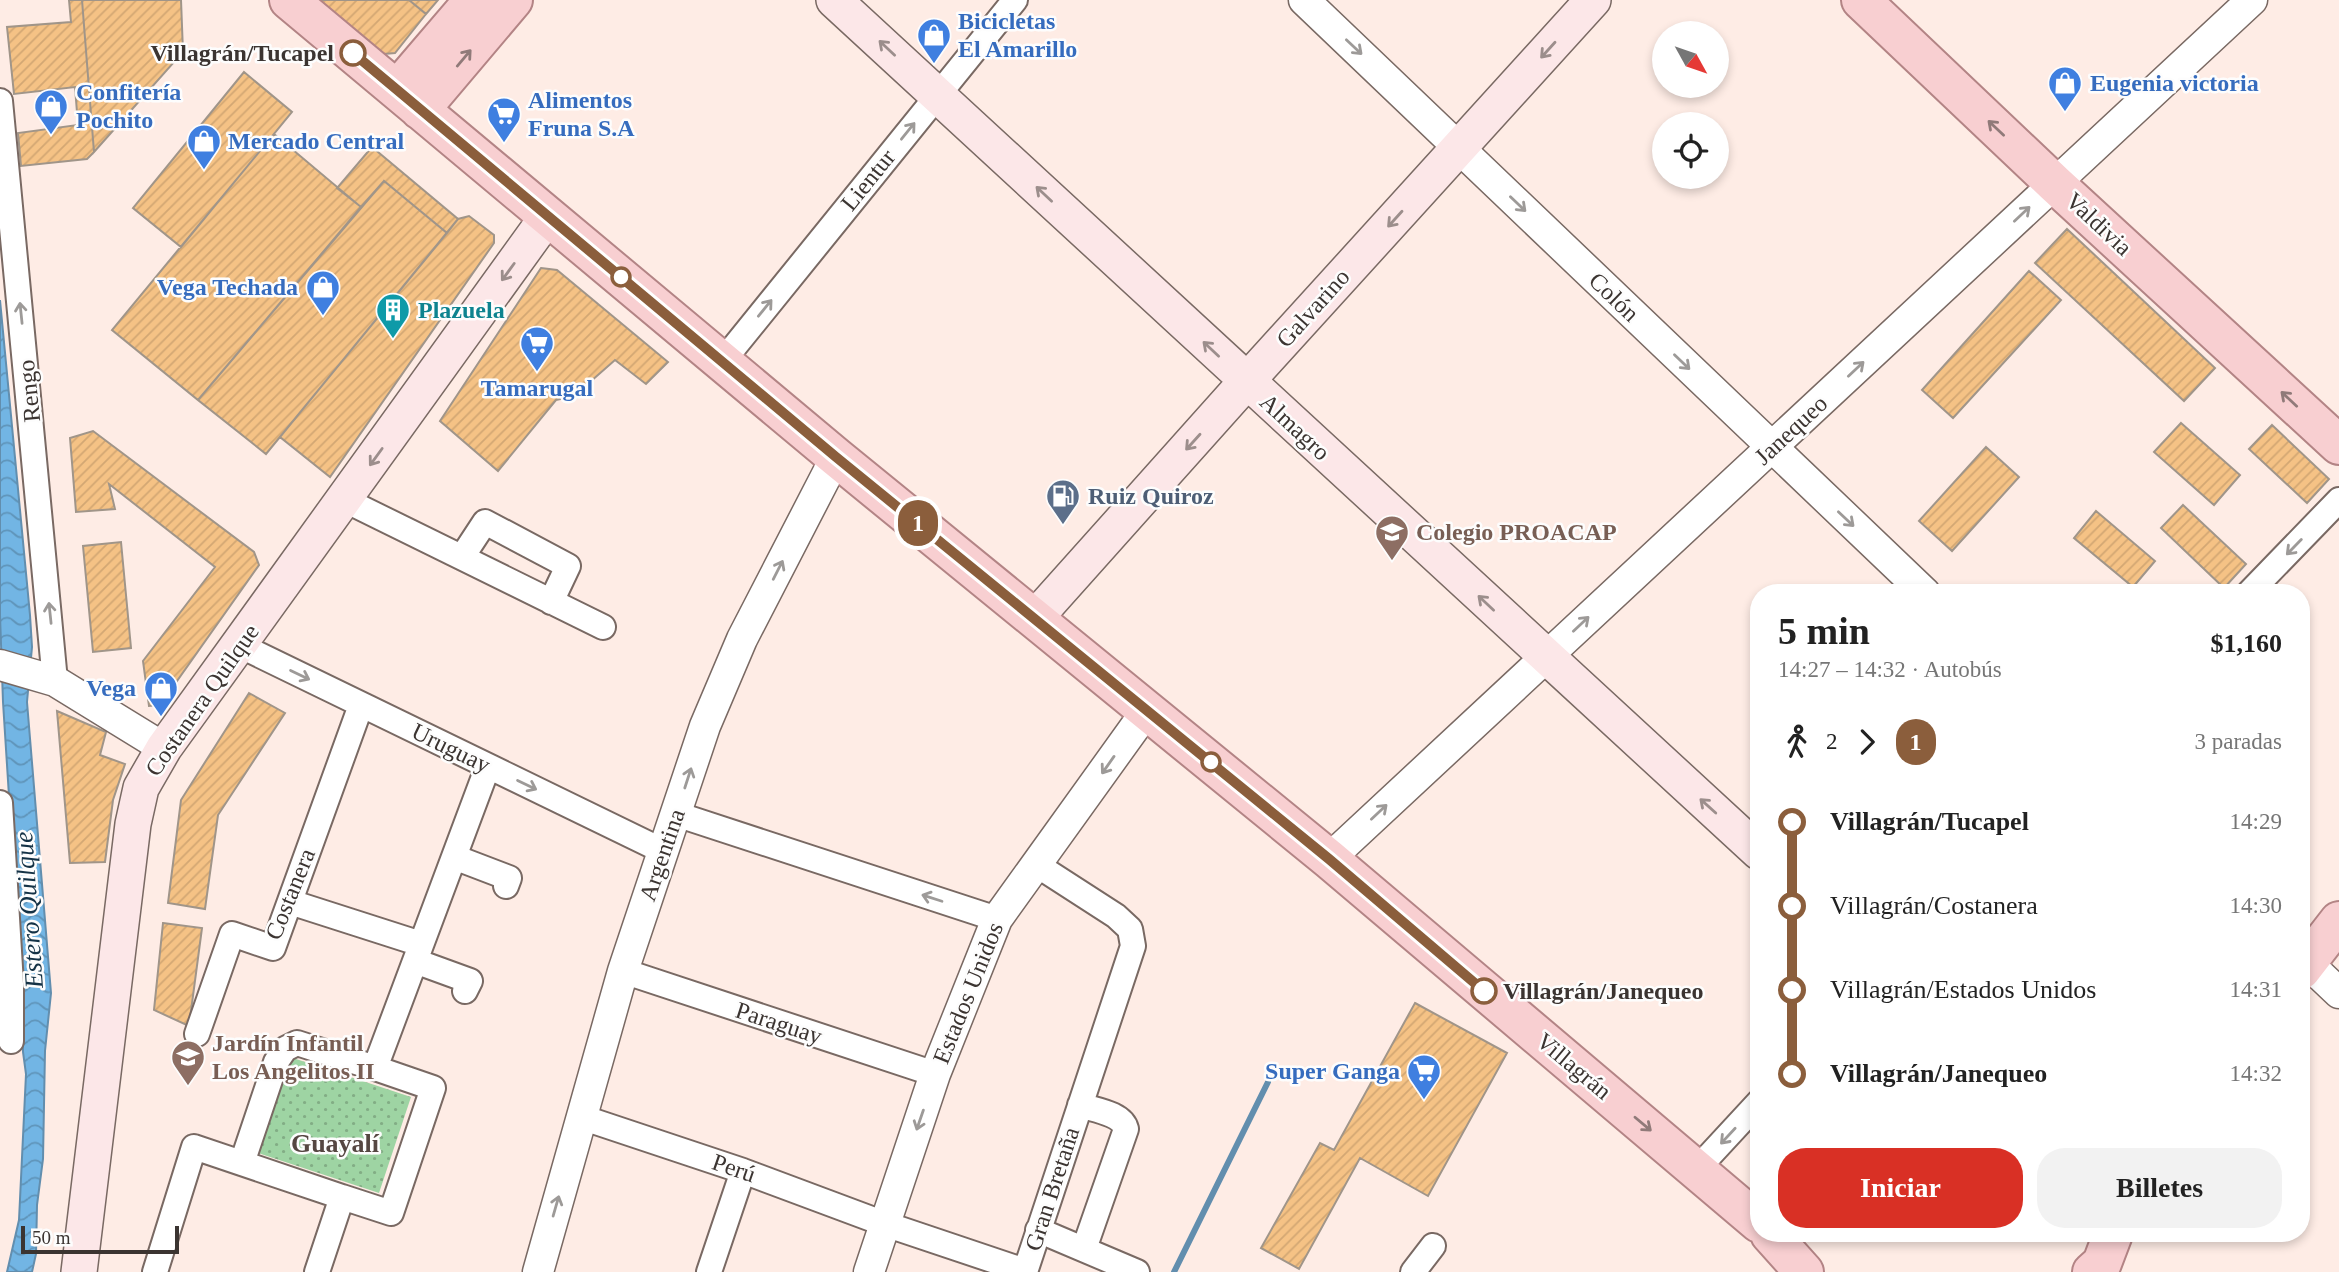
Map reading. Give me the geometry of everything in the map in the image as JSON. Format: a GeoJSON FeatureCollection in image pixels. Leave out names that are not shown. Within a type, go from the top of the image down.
{"type":"FeatureCollection","features":[{"type":"Feature","properties":{"kind":"main road","name":"Villagrán"},"geometry":{"type":"LineString","coordinates":[[289,0],[836,457],[1329,859],[1750,1215]]}},
{"type":"Feature","properties":{"kind":"main road"},"geometry":{"type":"LineString","coordinates":[[409,100],[474,0]]}},
{"type":"Feature","properties":{"kind":"main road"},"geometry":{"type":"LineString","coordinates":[[409,100],[513,0]]}},
{"type":"Feature","properties":{"kind":"main road","name":"Almagro"},"geometry":{"type":"LineString","coordinates":[[834,0],[1750,844]]}},
{"type":"Feature","properties":{"kind":"main road","name":"Galvarino"},"geometry":{"type":"LineString","coordinates":[[1035,618],[1594,0]]}},
{"type":"Feature","properties":{"kind":"main road","name":"Valdivia"},"geometry":{"type":"LineString","coordinates":[[1861,0],[2055,184],[2339,445]]}},
{"type":"Feature","properties":{"kind":"main road","name":"Costanera Quilque"},"geometry":{"type":"LineString","coordinates":[[79,1272],[133,824],[141,788],[164,748],[548,216]]}},
{"type":"Feature","properties":{"kind":"main road"},"geometry":{"type":"LineString","coordinates":[[2310,955],[2339,921]]}},
{"type":"Feature","properties":{"kind":"main road"},"geometry":{"type":"LineString","coordinates":[[1777,1242],[1804,1272]]}},
{"type":"Feature","properties":{"kind":"street","name":"Lientur"},"geometry":{"type":"LineString","coordinates":[[722,362],[1015,0]]}},
{"type":"Feature","properties":{"kind":"street","name":"Colón"},"geometry":{"type":"LineString","coordinates":[[1304,0],[1915,584]]}},
{"type":"Feature","properties":{"kind":"street","name":"Janequeo"},"geometry":{"type":"LineString","coordinates":[[1329,859],[2252,0]]}},
{"type":"Feature","properties":{"kind":"street","name":"Rengo"},"geometry":{"type":"LineString","coordinates":[[0,101],[45,677]]}},
{"type":"Feature","properties":{"kind":"street","name":"Argentina"},"geometry":{"type":"LineString","coordinates":[[538,1272],[623,971],[705,726],[742,639],[836,457]]}},
{"type":"Feature","properties":{"kind":"street"},"geometry":{"type":"LineString","coordinates":[[345,500],[603,627]]}},
{"type":"Feature","properties":{"kind":"street"},"geometry":{"type":"LineString","coordinates":[[2258,584],[2339,500]]}},
{"type":"Feature","properties":{"kind":"street"},"geometry":{"type":"LineString","coordinates":[[461,557],[485,522],[568,566],[551,601]]}},
{"type":"Feature","properties":{"kind":"street","name":"Uruguay"},"geometry":{"type":"LineString","coordinates":[[239,645],[663,851]]}},
{"type":"Feature","properties":{"kind":"street"},"geometry":{"type":"LineString","coordinates":[[0,665],[45,677],[164,748]]}},
{"type":"Feature","properties":{"kind":"street","name":"Costanera"},"geometry":{"type":"LineString","coordinates":[[197,1034],[232,934],[273,948],[361,705]]}},
{"type":"Feature","properties":{"kind":"street","name":"Estados Unidos"},"geometry":{"type":"LineString","coordinates":[[869,1272],[935,1074],[997,919],[1148,709]]}},
{"type":"Feature","properties":{"kind":"street"},"geometry":{"type":"LineString","coordinates":[[375,1069],[488,766]]}},
{"type":"Feature","properties":{"kind":"street"},"geometry":{"type":"LineString","coordinates":[[0,803],[6,982],[11,1041]]}},
{"type":"Feature","properties":{"kind":"street"},"geometry":{"type":"LineString","coordinates":[[676,814],[997,919]]}},
{"type":"Feature","properties":{"kind":"street"},"geometry":{"type":"LineString","coordinates":[[454,857],[509,878],[506,886]]}},
{"type":"Feature","properties":{"kind":"street","name":"Gran Bretaña"},"geometry":{"type":"LineString","coordinates":[[1025,1272],[1133,946],[1130,929],[1116,916],[1037,864]]}},
{"type":"Feature","properties":{"kind":"street"},"geometry":{"type":"LineString","coordinates":[[290,902],[418,953],[470,981],[465,991]]}},
{"type":"Feature","properties":{"kind":"street"},"geometry":{"type":"LineString","coordinates":[[2310,969],[2339,993]]}},
{"type":"Feature","properties":{"kind":"street","name":"Paraguay"},"geometry":{"type":"LineString","coordinates":[[623,971],[935,1074]]}},
{"type":"Feature","properties":{"kind":"street"},"geometry":{"type":"LineString","coordinates":[[155,1272],[194,1147],[391,1213],[433,1088],[298,1043],[285,1049],[276,1062],[242,1163]]}},
{"type":"Feature","properties":{"kind":"street","name":"Gran Bretaña"},"geometry":{"type":"LineString","coordinates":[[1080,1105],[1119,1118],[1126,1129],[1084,1250]]}},
{"type":"Feature","properties":{"kind":"street"},"geometry":{"type":"LineString","coordinates":[[1697,1169],[1750,1112]]}},
{"type":"Feature","properties":{"kind":"street","name":"Perú"},"geometry":{"type":"LineString","coordinates":[[581,1117],[743,1171],[1025,1272]]}},
{"type":"Feature","properties":{"kind":"street"},"geometry":{"type":"LineString","coordinates":[[709,1272],[743,1171]]}},
{"type":"Feature","properties":{"kind":"street"},"geometry":{"type":"LineString","coordinates":[[317,1272],[342,1197]]}},
{"type":"Feature","properties":{"kind":"street"},"geometry":{"type":"LineString","coordinates":[[1038,1230],[1138,1272]]}},
{"type":"Feature","properties":{"kind":"street"},"geometry":{"type":"LineString","coordinates":[[1413,1272],[1433,1246]]}},
{"type":"Feature","properties":{"kind":"green space"},"geometry":{"type":"Polygon","coordinates":[[[290,1057],[411,1097],[379,1193],[258,1153],[290,1057]]]}},
{"type":"Feature","properties":{"kind":"water","name":"Estero Quilque"},"geometry":{"type":"Polygon","coordinates":[[[0,300],[30,615],[32,647],[27,702],[51,993],[45,1051],[43,1159],[37,1205],[36,1254],[32,1272],[7,1272],[19,1220],[26,1074],[0,615],[0,300]]]}},
{"type":"Feature","properties":{"kind":"building"},"geometry":{"type":"Polygon","coordinates":[[[69,0],[82,0],[94,152],[87,159],[21,166],[18,133],[78,125],[75,87],[14,94],[7,27],[71,22],[69,0]]]}},
{"type":"Feature","properties":{"kind":"building"},"geometry":{"type":"Polygon","coordinates":[[[82,0],[181,0],[183,52],[94,152],[82,0]]]}},
{"type":"Feature","properties":{"kind":"building"},"geometry":{"type":"Polygon","coordinates":[[[318,0],[409,0],[426,14],[395,53],[384,54],[318,0]]]}},
{"type":"Feature","properties":{"kind":"building"},"geometry":{"type":"Polygon","coordinates":[[[409,0],[438,0],[426,14],[409,0]]]}},
{"type":"Feature","properties":{"kind":"building","name":"Mercado Central"},"geometry":{"type":"Polygon","coordinates":[[[244,72],[292,112],[181,247],[133,208],[244,72]]]}},
{"type":"Feature","properties":{"kind":"building"},"geometry":{"type":"Polygon","coordinates":[[[274,134],[361,207],[198,400],[112,330],[274,134]]]}},
{"type":"Feature","properties":{"kind":"building"},"geometry":{"type":"Polygon","coordinates":[[[372,147],[458,219],[447,233],[384,181],[361,207],[337,188],[372,147]]]}},
{"type":"Feature","properties":{"kind":"building","name":"Vega Techada"},"geometry":{"type":"Polygon","coordinates":[[[384,181],[447,233],[266,454],[198,400],[384,181]]]}},
{"type":"Feature","properties":{"kind":"building","name":"Plazuela"},"geometry":{"type":"Polygon","coordinates":[[[469,216],[494,235],[494,243],[330,477],[280,437],[458,219],[469,216]]]}},
{"type":"Feature","properties":{"kind":"building"},"geometry":{"type":"Polygon","coordinates":[[[2067,229],[2215,368],[2184,401],[2035,263],[2067,229]]]}},
{"type":"Feature","properties":{"kind":"building","name":"Tamarugal"},"geometry":{"type":"Polygon","coordinates":[[[541,268],[557,270],[668,362],[646,384],[615,360],[574,396],[556,400],[498,471],[440,421],[541,268]]]}},
{"type":"Feature","properties":{"kind":"building"},"geometry":{"type":"Polygon","coordinates":[[[2029,271],[2061,300],[1953,418],[1922,390],[2029,271]]]}},
{"type":"Feature","properties":{"kind":"building"},"geometry":{"type":"Polygon","coordinates":[[[2181,423],[2240,475],[2214,505],[2154,452],[2181,423]]]}},
{"type":"Feature","properties":{"kind":"building"},"geometry":{"type":"Polygon","coordinates":[[[2272,425],[2329,479],[2307,503],[2249,449],[2272,425]]]}},
{"type":"Feature","properties":{"kind":"building"},"geometry":{"type":"Polygon","coordinates":[[[93,431],[254,552],[259,565],[160,705],[149,706],[143,661],[215,567],[109,484],[115,509],[76,512],[70,438],[93,431]]]}},
{"type":"Feature","properties":{"kind":"building"},"geometry":{"type":"Polygon","coordinates":[[[1986,447],[2019,477],[1952,551],[1919,521],[1986,447]]]}},
{"type":"Feature","properties":{"kind":"building"},"geometry":{"type":"Polygon","coordinates":[[[2183,505],[2246,564],[2228,584],[2220,584],[2161,528],[2183,505]]]}},
{"type":"Feature","properties":{"kind":"building"},"geometry":{"type":"Polygon","coordinates":[[[2096,511],[2155,561],[2136,584],[2129,584],[2074,538],[2096,511]]]}},
{"type":"Feature","properties":{"kind":"building"},"geometry":{"type":"Polygon","coordinates":[[[121,542],[131,648],[93,652],[83,546],[121,542]]]}},
{"type":"Feature","properties":{"kind":"building"},"geometry":{"type":"Polygon","coordinates":[[[249,693],[285,713],[218,815],[205,909],[168,903],[181,800],[249,693]]]}},
{"type":"Feature","properties":{"kind":"building"},"geometry":{"type":"Polygon","coordinates":[[[57,711],[106,732],[100,755],[125,764],[113,800],[105,862],[70,863],[57,711]]]}},
{"type":"Feature","properties":{"kind":"building"},"geometry":{"type":"Polygon","coordinates":[[[163,923],[202,928],[189,1026],[154,1010],[163,923]]]}},
{"type":"Feature","properties":{"kind":"building"},"geometry":{"type":"Polygon","coordinates":[[[1415,1003],[1507,1053],[1428,1196],[1360,1158],[1299,1269],[1261,1248],[1320,1143],[1334,1150],[1415,1003]]]}},
{"type":"Feature","properties":{"kind":"waterway"},"geometry":{"type":"LineString","coordinates":[[1174,1272],[1268,1082]]}},
{"type":"Feature","properties":{"kind":"bus line","name":"1"},"geometry":{"type":"LineString","coordinates":[[353,53],[836,457],[1329,859],[1484,991]]}},
{"type":"Feature","properties":{"kind":"place","name":"Villagrán/Tucapel"},"geometry":{"type":"Point","coordinates":[353,53]}},
{"type":"Feature","properties":{"kind":"place","name":"Bicicletas El Amarillo"},"geometry":{"type":"Point","coordinates":[934,65]}},
{"type":"Feature","properties":{"kind":"place","name":"Eugenia victoria"},"geometry":{"type":"Point","coordinates":[2065,113]}},
{"type":"Feature","properties":{"kind":"place","name":"Confitería Pochito"},"geometry":{"type":"Point","coordinates":[51,136]}},
{"type":"Feature","properties":{"kind":"place","name":"Alimentos Fruna S.A"},"geometry":{"type":"Point","coordinates":[504,144]}},
{"type":"Feature","properties":{"kind":"place","name":"Mercado Central"},"geometry":{"type":"Point","coordinates":[204,171]}},
{"type":"Feature","properties":{"kind":"place","name":"Vega Techada"},"geometry":{"type":"Point","coordinates":[323,317]}},
{"type":"Feature","properties":{"kind":"place","name":"Plazuela"},"geometry":{"type":"Point","coordinates":[393,340]}},
{"type":"Feature","properties":{"kind":"place","name":"Tamarugal"},"geometry":{"type":"Point","coordinates":[537,373]}},
{"type":"Feature","properties":{"kind":"place","name":"Ruiz Quiroz"},"geometry":{"type":"Point","coordinates":[1063,526]}},
{"type":"Feature","properties":{"kind":"place","name":"Colegio PROACAP"},"geometry":{"type":"Point","coordinates":[1392,562]}},
{"type":"Feature","properties":{"kind":"place","name":"Vega"},"geometry":{"type":"Point","coordinates":[161,718]}},
{"type":"Feature","properties":{"kind":"place","name":"Villagrán/Janequeo"},"geometry":{"type":"Point","coordinates":[1484,991]}},
{"type":"Feature","properties":{"kind":"place","name":"Jardín Infantil Los Angelitos II"},"geometry":{"type":"Point","coordinates":[188,1087]}},
{"type":"Feature","properties":{"kind":"place","name":"Super Ganga"},"geometry":{"type":"Point","coordinates":[1424,1101]}},
{"type":"Feature","properties":{"kind":"district","name":"Guayalí"},"geometry":{"type":"Point","coordinates":[335,1143]}}]}
